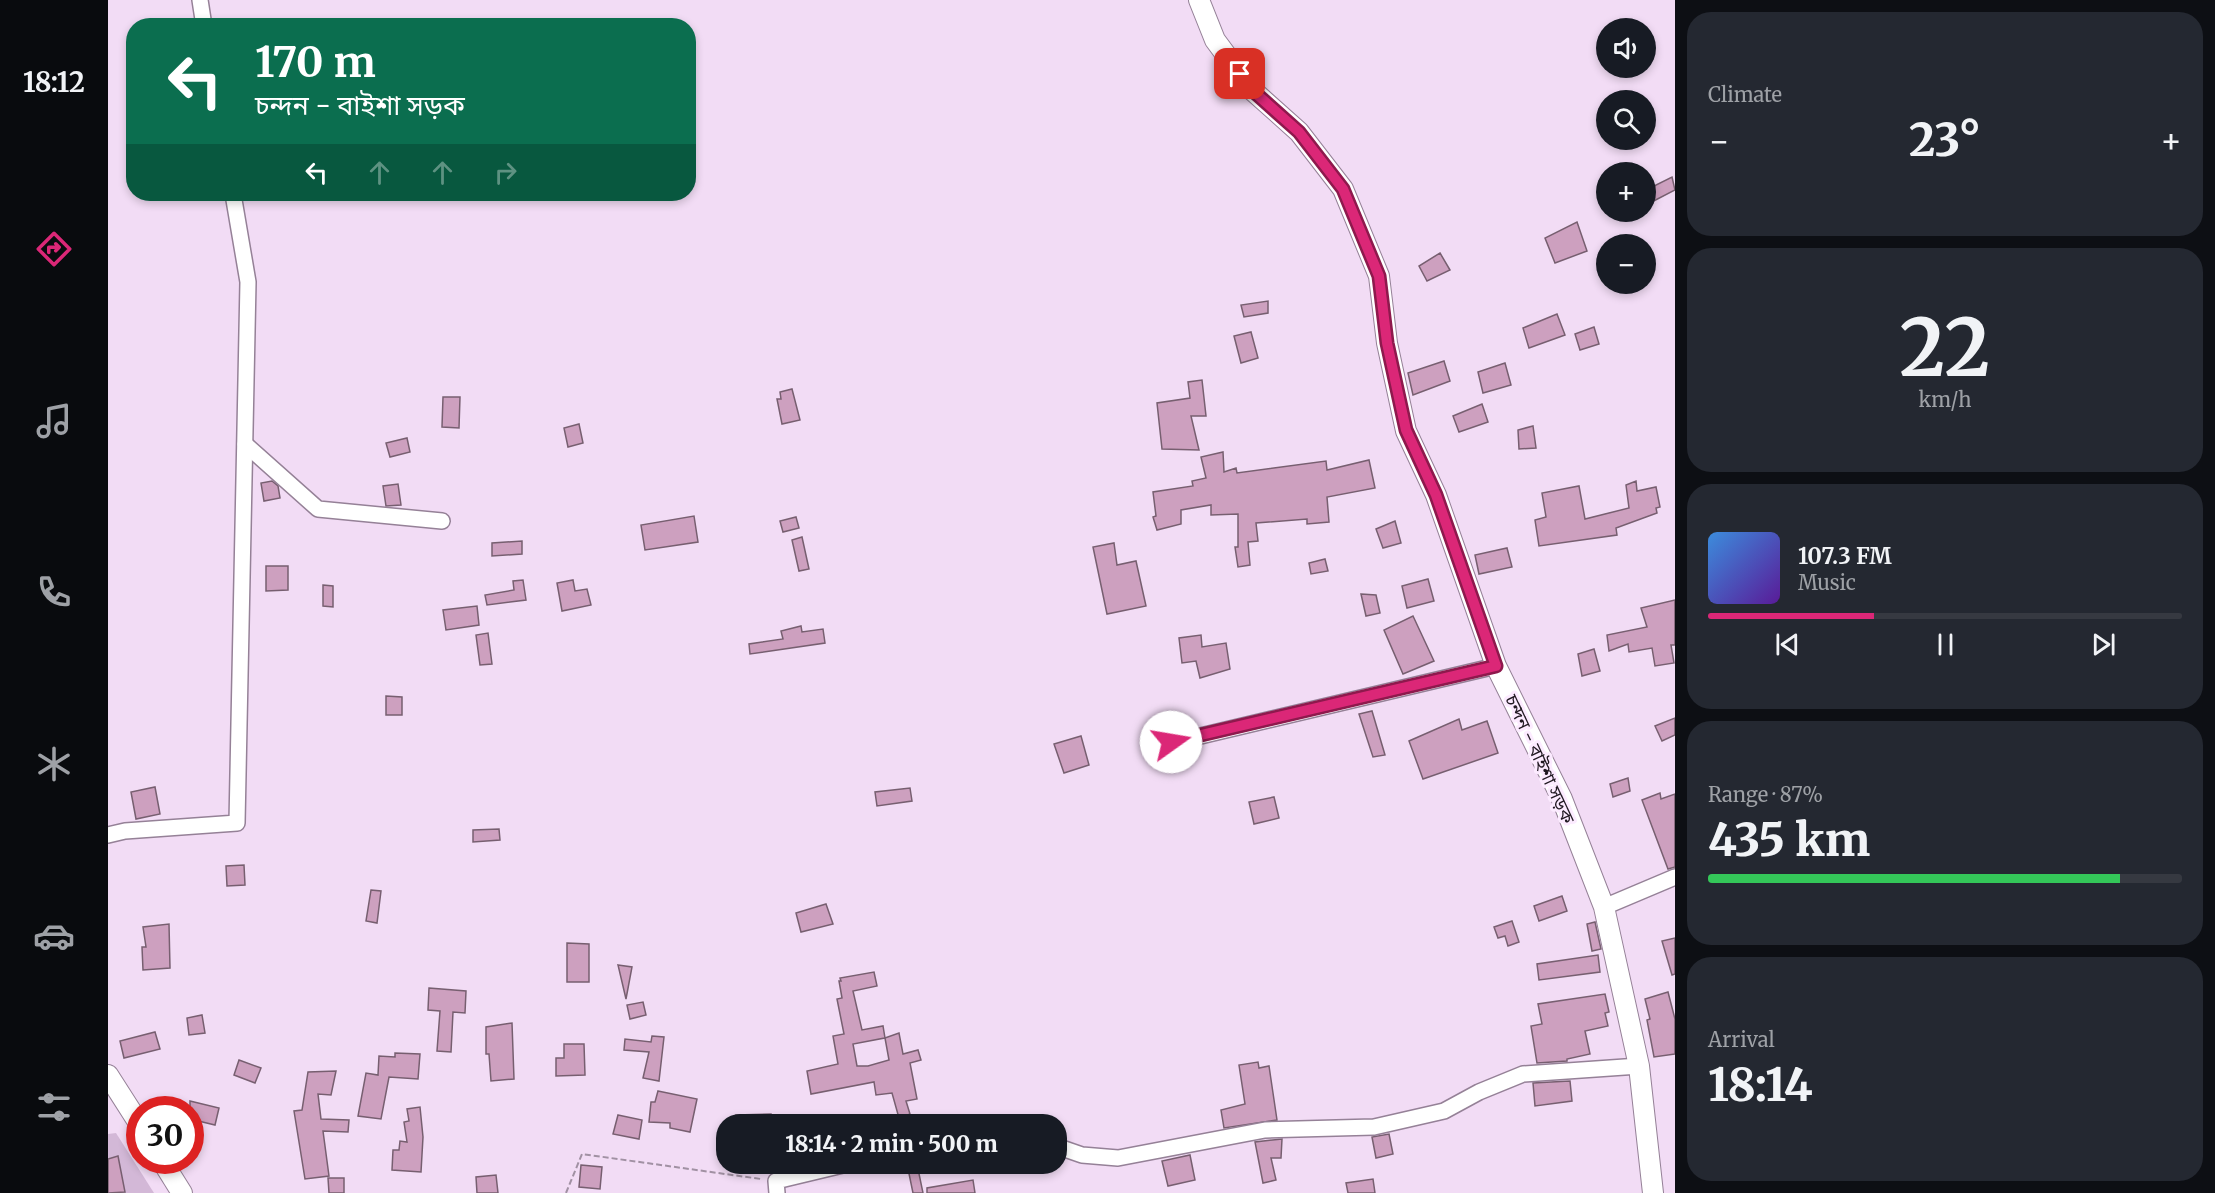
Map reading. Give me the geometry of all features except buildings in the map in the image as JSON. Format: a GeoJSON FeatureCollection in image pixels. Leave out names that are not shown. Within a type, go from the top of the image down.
{"type":"FeatureCollection","features":[{"type":"Feature","properties":{"kind":"main road","name":"চন্দন - বাইশা সড়ক"},"geometry":{"type":"LineString","coordinates":[[1199,0],[1215,40],[1252,90],[1299,132],[1343,189],[1379,276],[1387,343],[1406,430],[1436,495],[1496,666],[1562,799],[1604,906],[1639,1066],[1653,1193]]}},
{"type":"Feature","properties":{"kind":"main road"},"geometry":{"type":"LineString","coordinates":[[108,1075],[126,1103]]}},
{"type":"Feature","properties":{"kind":"main road"},"geometry":{"type":"LineString","coordinates":[[170,1174],[182,1193]]}},
{"type":"Feature","properties":{"kind":"street"},"geometry":{"type":"LineString","coordinates":[[200,0],[203,18]]}},
{"type":"Feature","properties":{"kind":"street"},"geometry":{"type":"LineString","coordinates":[[108,836],[125,831],[237,823],[248,282],[234,201]]}},
{"type":"Feature","properties":{"kind":"street"},"geometry":{"type":"LineString","coordinates":[[245,444],[318,509],[442,521]]}},
{"type":"Feature","properties":{"kind":"street"},"geometry":{"type":"LineString","coordinates":[[1171,742],[1496,666]]}},
{"type":"Feature","properties":{"kind":"street"},"geometry":{"type":"LineString","coordinates":[[1604,906],[1675,877]]}},
{"type":"Feature","properties":{"kind":"street"},"geometry":{"type":"LineString","coordinates":[[1067,1150],[1082,1155],[1118,1158],[1265,1130],[1374,1127],[1444,1111],[1479,1092],[1523,1074],[1639,1066]]}},
{"type":"Feature","properties":{"kind":"street"},"geometry":{"type":"LineString","coordinates":[[776,1187],[816,1174]]}},
{"type":"Feature","properties":{"kind":"path"},"geometry":{"type":"LineString","coordinates":[[566,1193],[582,1154],[776,1187]]}},
{"type":"Feature","properties":{"kind":"shaded area"},"geometry":{"type":"Polygon","coordinates":[[[116,1133],[126,1149],[126,1174],[142,1174],[154,1193],[108,1193],[108,1134],[116,1133]]]}},
{"type":"Feature","properties":{"kind":"route"},"geometry":{"type":"LineString","coordinates":[[1171,742],[1496,666],[1436,495],[1406,430],[1387,343],[1379,276],[1343,189],[1299,132],[1252,90],[1240,74]]}}]}
